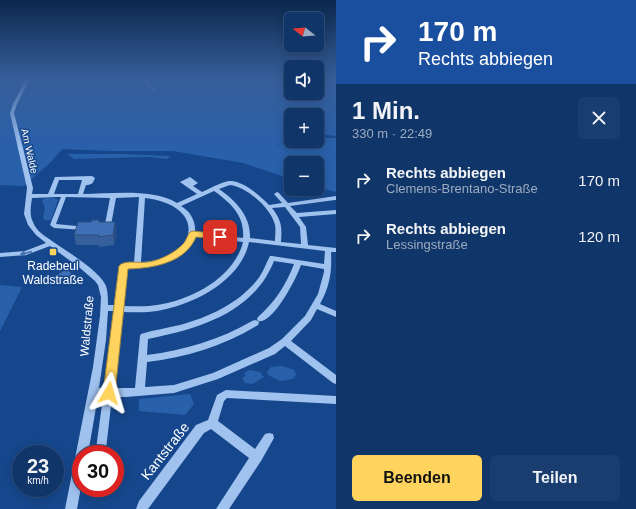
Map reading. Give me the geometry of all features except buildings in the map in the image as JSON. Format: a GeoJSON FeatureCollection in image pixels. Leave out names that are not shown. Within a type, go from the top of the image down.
{"type":"FeatureCollection","features":[{"type":"Feature","properties":{"kind":"street","name":"Am Walde"},"geometry":{"type":"LineString","coordinates":[[17,101],[12,113],[29,185]]}},
{"type":"Feature","properties":{"kind":"street"},"geometry":{"type":"LineString","coordinates":[[50,196],[57,178],[85,181],[80,196]]}},
{"type":"Feature","properties":{"kind":"street"},"geometry":{"type":"LineString","coordinates":[[178,205],[232,183],[254,193],[268,207],[279,226],[278,243]]}},
{"type":"Feature","properties":{"kind":"street","name":"Waldstraße"},"geometry":{"type":"LineString","coordinates":[[29,185],[27,214],[30,224],[38,234],[50,244],[98,280],[104,292],[103,325],[94,392],[84,445]]}},
{"type":"Feature","properties":{"kind":"street"},"geometry":{"type":"LineString","coordinates":[[189,186],[202,195]]}},
{"type":"Feature","properties":{"kind":"street"},"geometry":{"type":"LineString","coordinates":[[104,308],[161,307],[197,295],[216,284],[230,272],[241,256],[247,240],[248,230],[243,217],[232,201],[215,189]]}},
{"type":"Feature","properties":{"kind":"street"},"geometry":{"type":"LineString","coordinates":[[277,194],[303,227],[305,246]]}},
{"type":"Feature","properties":{"kind":"street"},"geometry":{"type":"LineString","coordinates":[[29,196],[156,197],[178,205],[186,212],[190,219],[193,234],[189,243],[171,258],[150,265],[124,266],[102,445]]}},
{"type":"Feature","properties":{"kind":"street"},"geometry":{"type":"LineString","coordinates":[[64,196],[53,225],[88,228]]}},
{"type":"Feature","properties":{"kind":"street"},"geometry":{"type":"LineString","coordinates":[[95,228],[102,228],[108,225],[113,196]]}},
{"type":"Feature","properties":{"kind":"street"},"geometry":{"type":"LineString","coordinates":[[136,265],[142,196]]}},
{"type":"Feature","properties":{"kind":"street"},"geometry":{"type":"LineString","coordinates":[[268,207],[335,198]]}},
{"type":"Feature","properties":{"kind":"street"},"geometry":{"type":"LineString","coordinates":[[295,215],[336,212]]}},
{"type":"Feature","properties":{"kind":"street"},"geometry":{"type":"LineString","coordinates":[[94,392],[140,392],[174,389],[215,376],[258,358],[286,341],[308,318],[322,294],[332,250],[193,234]]}},
{"type":"Feature","properties":{"kind":"street"},"geometry":{"type":"LineString","coordinates":[[0,255],[26,253],[50,244]]}},
{"type":"Feature","properties":{"kind":"street"},"geometry":{"type":"LineString","coordinates":[[140,392],[144,336],[176,330],[228,308],[242,299],[258,283],[267,270],[272,258],[328,267]]}},
{"type":"Feature","properties":{"kind":"street"},"geometry":{"type":"LineString","coordinates":[[142,359],[175,355],[207,347],[240,333],[272,309],[284,294],[293,278],[298,262]]}},
{"type":"Feature","properties":{"kind":"street"},"geometry":{"type":"LineString","coordinates":[[315,306],[336,314]]}},
{"type":"Feature","properties":{"kind":"street"},"geometry":{"type":"LineString","coordinates":[[286,341],[336,380]]}},
{"type":"Feature","properties":{"kind":"street"},"geometry":{"type":"LineString","coordinates":[[257,457],[212,423],[220,398],[226,394],[336,400]]}},
{"type":"Feature","properties":{"kind":"street","name":"Kantstraße"},"geometry":{"type":"LineString","coordinates":[[142,509],[143,505],[200,429],[212,423]]}},
{"type":"Feature","properties":{"kind":"street"},"geometry":{"type":"LineString","coordinates":[[222,509],[269,438]]}},
{"type":"Feature","properties":{"kind":"street"},"geometry":{"type":"LineString","coordinates":[[71,509],[73,497]]}},
{"type":"Feature","properties":{"kind":"shaded area"},"geometry":{"type":"Polygon","coordinates":[[[0,101],[336,101],[336,136],[324,134],[324,108],[284,108],[284,143],[275,145],[284,144],[284,148],[324,148],[324,138],[336,138],[336,192],[324,189],[324,156],[284,156],[284,177],[243,163],[173,151],[62,149],[51,162],[24,186],[0,185],[0,101]]]}},
{"type":"Feature","properties":{"kind":"shaded area"},"geometry":{"type":"Polygon","coordinates":[[[67,154],[171,156],[167,159],[148,157],[74,159],[67,154]]]}},
{"type":"Feature","properties":{"kind":"shaded area"},"geometry":{"type":"Polygon","coordinates":[[[45,198],[54,198],[58,200],[51,220],[45,220],[43,218],[45,208],[42,200],[45,198]]]}},
{"type":"Feature","properties":{"kind":"shaded area"},"geometry":{"type":"Polygon","coordinates":[[[0,285],[22,287],[0,331],[0,285]]]}},
{"type":"Feature","properties":{"kind":"shaded area"},"geometry":{"type":"Polygon","coordinates":[[[282,366],[294,370],[296,375],[293,379],[280,381],[268,375],[267,372],[271,367],[282,366]]]}},
{"type":"Feature","properties":{"kind":"shaded area"},"geometry":{"type":"Polygon","coordinates":[[[250,370],[260,372],[264,377],[253,384],[245,383],[242,378],[246,376],[244,373],[250,370]]]}},
{"type":"Feature","properties":{"kind":"shaded area"},"geometry":{"type":"Polygon","coordinates":[[[190,394],[194,404],[185,415],[139,411],[139,399],[190,394]]]}},
{"type":"Feature","properties":{"kind":"place","name":"Radebeul Waldstraße"},"geometry":{"type":"Point","coordinates":[53,252]}},
{"type":"Feature","properties":{"kind":"route"},"geometry":{"type":"LineString","coordinates":[[109,393],[124,266],[150,265],[171,258],[189,243],[193,234],[220,237]]}}]}
